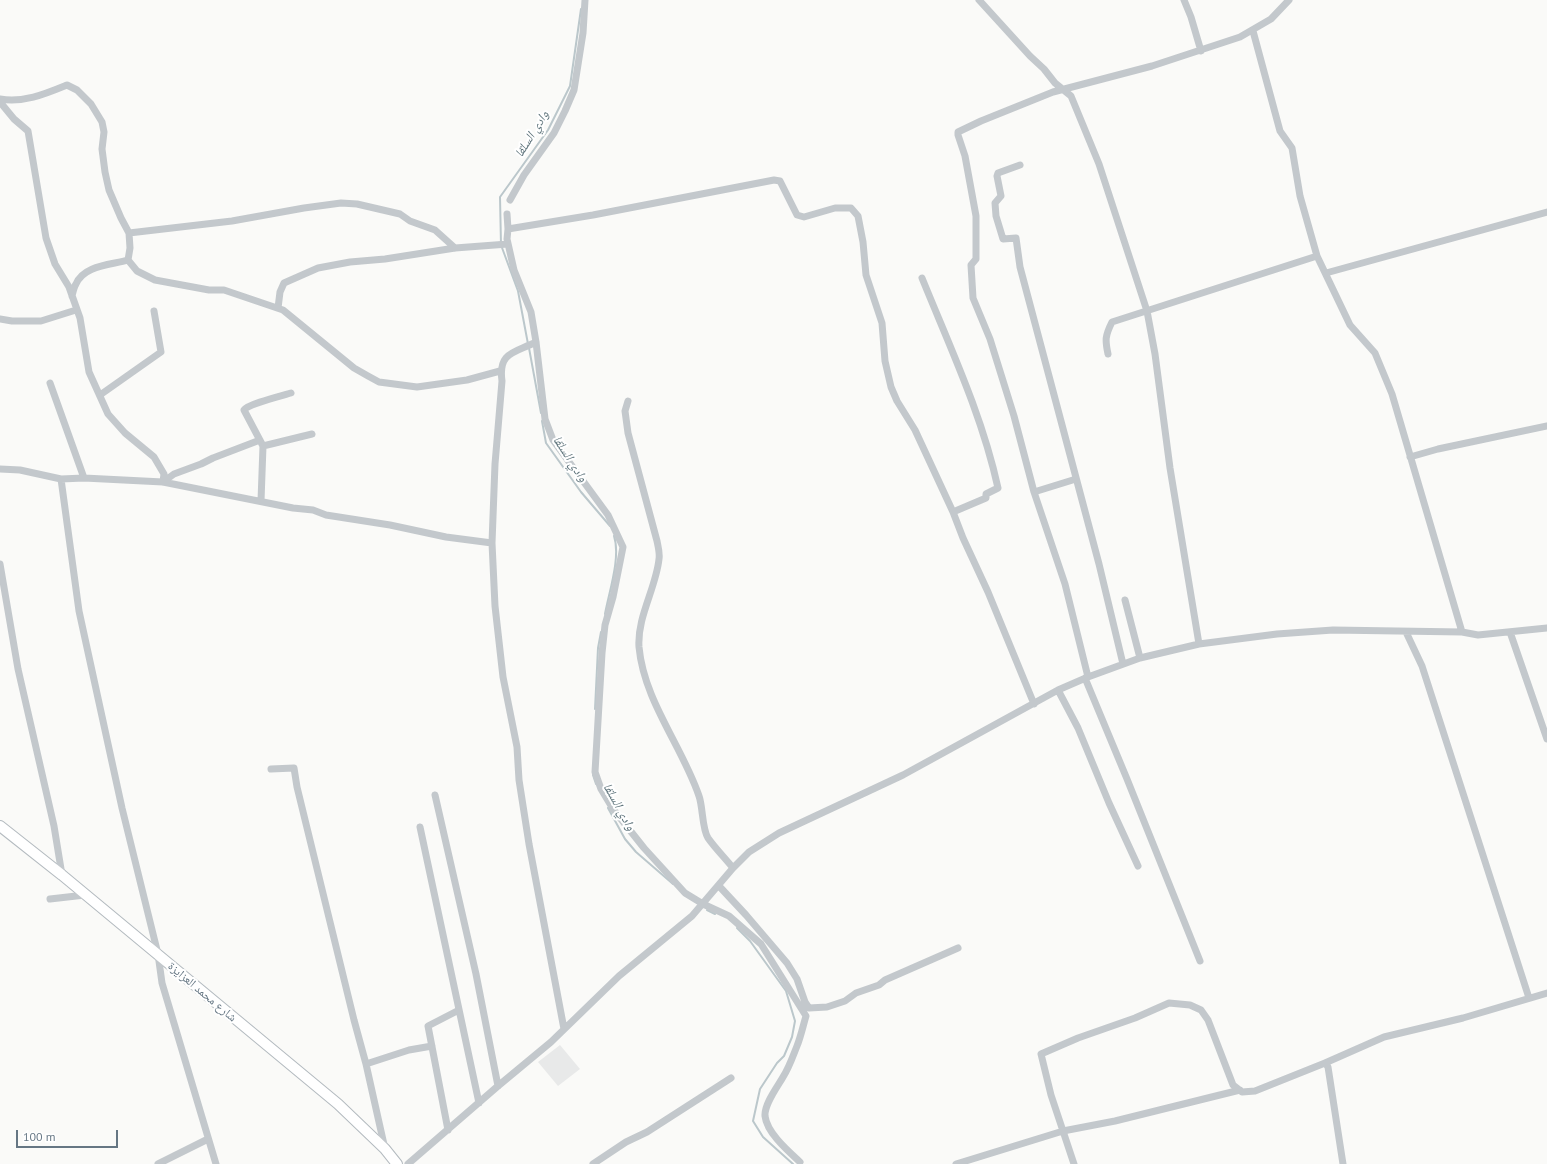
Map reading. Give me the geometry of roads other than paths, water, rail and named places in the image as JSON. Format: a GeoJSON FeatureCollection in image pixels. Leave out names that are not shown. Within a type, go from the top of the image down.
{"type":"FeatureCollection","features":[{"type":"Feature","properties":{"kind":"main road","name":"شارع محمد العزايزة"},"geometry":{"type":"LineString","coordinates":[[0,826],[62,875],[338,1104],[385,1149],[397,1164]]}},
{"type":"Feature","properties":{"kind":"street"},"geometry":{"type":"LineString","coordinates":[[510,200],[524,175],[554,133],[574,90],[583,33],[585,0]]}},
{"type":"Feature","properties":{"kind":"street"},"geometry":{"type":"LineString","coordinates":[[979,0],[1030,56],[1044,69],[1055,83],[1071,96],[1099,164],[1147,311],[1170,468],[1199,644]]}},
{"type":"Feature","properties":{"kind":"street"},"geometry":{"type":"LineString","coordinates":[[1184,0],[1191,17],[1201,51]]}},
{"type":"Feature","properties":{"kind":"street"},"geometry":{"type":"LineString","coordinates":[[1200,961],[1087,677],[1065,584],[1034,492],[1014,416],[990,339],[973,298],[971,265],[976,259],[976,216],[966,156],[958,132],[981,121],[1053,92],[1152,66],[1240,37],[1271,20],[1289,0]]}},
{"type":"Feature","properties":{"kind":"street"},"geometry":{"type":"LineString","coordinates":[[1253,31],[1280,131],[1292,148],[1300,196],[1317,256],[1350,325],[1375,353],[1392,394],[1462,632]]}},
{"type":"Feature","properties":{"kind":"street"},"geometry":{"type":"LineString","coordinates":[[0,101],[20,101],[44,95],[67,85],[77,90],[91,104],[102,122],[104,132],[102,150],[109,190],[120,218],[129,233],[130,248],[128,260],[137,271],[155,280],[209,290],[224,290],[283,310],[315,334],[354,368],[380,382],[417,387],[467,380],[500,371]]}},
{"type":"Feature","properties":{"kind":"street"},"geometry":{"type":"LineString","coordinates":[[0,101],[14,119],[28,131],[46,238],[55,264],[68,287],[80,318],[90,372],[108,414],[115,423],[154,457],[164,474],[163,482]]}},
{"type":"Feature","properties":{"kind":"street"},"geometry":{"type":"LineString","coordinates":[[1020,165],[998,173],[997,176],[1001,196],[995,203],[996,216],[1003,239],[1016,238],[1020,267],[1100,564],[1123,664]]}},
{"type":"Feature","properties":{"kind":"street"},"geometry":{"type":"LineString","coordinates":[[508,229],[593,215],[774,180],[780,181],[797,215],[804,217],[835,208],[851,208],[858,216],[863,242],[866,275],[882,323],[884,361],[891,387],[897,401],[915,430],[953,512],[1034,704]]}},
{"type":"Feature","properties":{"kind":"street"},"geometry":{"type":"LineString","coordinates":[[129,233],[232,221],[341,203],[357,204],[400,214],[410,221],[435,230],[455,248]]}},
{"type":"Feature","properties":{"kind":"street"},"geometry":{"type":"LineString","coordinates":[[1326,273],[1547,212]]}},
{"type":"Feature","properties":{"kind":"street"},"geometry":{"type":"LineString","coordinates":[[507,214],[507,239],[514,270],[531,312],[545,419],[553,440],[608,515],[623,547],[613,597],[605,625],[595,772],[601,789],[613,809],[644,848],[685,893],[703,904],[729,916],[761,944],[806,1016],[798,1045],[784,1076],[773,1090],[765,1114],[767,1122],[776,1138],[800,1162]]}},
{"type":"Feature","properties":{"kind":"street"},"geometry":{"type":"LineString","coordinates":[[278,308],[280,292],[284,284],[318,268],[350,262],[385,259],[455,248],[508,244]]}},
{"type":"Feature","properties":{"kind":"street"},"geometry":{"type":"LineString","coordinates":[[1108,354],[1105,340],[1106,334],[1112,322],[1317,256]]}},
{"type":"Feature","properties":{"kind":"street"},"geometry":{"type":"LineString","coordinates":[[72,296],[76,282],[84,274],[94,268],[128,260]]}},
{"type":"Feature","properties":{"kind":"street"},"geometry":{"type":"LineString","coordinates":[[922,278],[974,407],[994,469],[998,488],[986,494],[986,498],[953,512]]}},
{"type":"Feature","properties":{"kind":"street"},"geometry":{"type":"LineString","coordinates":[[0,319],[12,321],[41,321],[76,310]]}},
{"type":"Feature","properties":{"kind":"street"},"geometry":{"type":"LineString","coordinates":[[100,395],[161,352],[154,311]]}},
{"type":"Feature","properties":{"kind":"street"},"geometry":{"type":"LineString","coordinates":[[536,342],[511,353],[502,362],[500,371],[502,381],[495,464],[492,543],[495,606],[503,677],[517,747],[518,780],[564,1029]]}},
{"type":"Feature","properties":{"kind":"street"},"geometry":{"type":"LineString","coordinates":[[50,383],[84,478]]}},
{"type":"Feature","properties":{"kind":"street"},"geometry":{"type":"LineString","coordinates":[[261,501],[261,443],[244,410],[253,404],[265,402],[291,393]]}},
{"type":"Feature","properties":{"kind":"street"},"geometry":{"type":"LineString","coordinates":[[628,401],[625,411],[628,432],[657,541],[660,558],[643,620],[640,639],[639,648],[645,677],[655,702],[678,747],[700,797],[707,836],[733,868]]}},
{"type":"Feature","properties":{"kind":"street"},"geometry":{"type":"LineString","coordinates":[[1410,457],[1438,449],[1547,426]]}},
{"type":"Feature","properties":{"kind":"street"},"geometry":{"type":"LineString","coordinates":[[163,482],[174,474],[213,458],[261,443],[312,434]]}},
{"type":"Feature","properties":{"kind":"street"},"geometry":{"type":"LineString","coordinates":[[0,469],[20,470],[61,479],[84,478],[163,482],[313,510],[326,515],[390,525],[446,537],[492,543]]}},
{"type":"Feature","properties":{"kind":"street"},"geometry":{"type":"LineString","coordinates":[[61,479],[79,611],[122,808],[158,954],[162,983],[216,1164]]}},
{"type":"Feature","properties":{"kind":"street"},"geometry":{"type":"LineString","coordinates":[[1034,492],[1076,479]]}},
{"type":"Feature","properties":{"kind":"street"},"geometry":{"type":"LineString","coordinates":[[0,564],[18,669],[54,826],[62,875]]}},
{"type":"Feature","properties":{"kind":"street"},"geometry":{"type":"LineString","coordinates":[[1125,600],[1140,658]]}},
{"type":"Feature","properties":{"kind":"street"},"geometry":{"type":"LineString","coordinates":[[408,1164],[551,1042],[619,976],[692,916],[733,868],[749,852],[779,833],[897,778],[1058,690],[1087,677],[1140,658],[1199,644],[1277,634],[1333,630],[1462,632],[1478,635],[1547,628]]}},
{"type":"Feature","properties":{"kind":"street"},"geometry":{"type":"LineString","coordinates":[[1406,632],[1422,666],[1528,998]]}},
{"type":"Feature","properties":{"kind":"street"},"geometry":{"type":"LineString","coordinates":[[1510,632],[1547,739]]}},
{"type":"Feature","properties":{"kind":"street"},"geometry":{"type":"LineString","coordinates":[[1058,690],[1078,728],[1109,803],[1138,866]]}},
{"type":"Feature","properties":{"kind":"street"},"geometry":{"type":"LineString","coordinates":[[271,768],[294,768],[297,787],[366,1064],[385,1149]]}},
{"type":"Feature","properties":{"kind":"street"},"geometry":{"type":"LineString","coordinates":[[435,795],[476,974],[498,1086]]}},
{"type":"Feature","properties":{"kind":"street"},"geometry":{"type":"LineString","coordinates":[[420,827],[479,1103]]}},
{"type":"Feature","properties":{"kind":"street"},"geometry":{"type":"LineString","coordinates":[[719,886],[787,963],[798,979],[805,1002],[809,1008],[827,1007],[845,1001],[856,993],[879,985],[885,980],[958,948]]}},
{"type":"Feature","properties":{"kind":"street"},"geometry":{"type":"LineString","coordinates":[[50,899],[85,895]]}},
{"type":"Feature","properties":{"kind":"street"},"geometry":{"type":"LineString","coordinates":[[1074,1164],[1050,1095],[1041,1054],[1078,1038],[1135,1018],[1169,1003],[1190,1005],[1202,1010],[1208,1020],[1233,1085],[1242,1092],[1255,1091],[1325,1063],[1384,1037],[1463,1018],[1547,993]]}},
{"type":"Feature","properties":{"kind":"street"},"geometry":{"type":"LineString","coordinates":[[448,1130],[428,1026],[460,1010]]}},
{"type":"Feature","properties":{"kind":"street"},"geometry":{"type":"LineString","coordinates":[[366,1064],[409,1050],[432,1046]]}},
{"type":"Feature","properties":{"kind":"street"},"geometry":{"type":"LineString","coordinates":[[1325,1063],[1328,1067],[1343,1164]]}},
{"type":"Feature","properties":{"kind":"street"},"geometry":{"type":"LineString","coordinates":[[593,1164],[626,1142],[647,1132],[731,1078]]}},
{"type":"Feature","properties":{"kind":"street"},"geometry":{"type":"LineString","coordinates":[[956,1164],[1063,1131],[1116,1121],[1240,1090]]}},
{"type":"Feature","properties":{"kind":"street"},"geometry":{"type":"LineString","coordinates":[[158,1164],[208,1139]]}},
{"type":"Feature","properties":{"kind":"waterway","name":"وادي السلقا"},"geometry":{"type":"LineString","coordinates":[[528,344],[518,291],[501,245],[500,197],[548,130],[570,86],[581,9]]}},
{"type":"Feature","properties":{"kind":"waterway","name":"وادي السلقا"},"geometry":{"type":"LineString","coordinates":[[529,348],[541,413]]}},
{"type":"Feature","properties":{"kind":"waterway","name":"وادي السلقا"},"geometry":{"type":"LineString","coordinates":[[542,421],[546,443],[581,492],[610,526]]}},
{"type":"Feature","properties":{"kind":"waterway","name":"وادي السلقا"},"geometry":{"type":"LineString","coordinates":[[605,614],[615,564],[616,544],[614,536]]}},
{"type":"Feature","properties":{"kind":"waterway","name":"وادي السلقا"},"geometry":{"type":"LineString","coordinates":[[595,709],[598,648],[601,632]]}},
{"type":"Feature","properties":{"kind":"waterway","name":"وادي السلقا"},"geometry":{"type":"LineString","coordinates":[[593,775],[596,784]]}},
{"type":"Feature","properties":{"kind":"waterway","name":"وادي السلقا"},"geometry":{"type":"LineString","coordinates":[[608,808],[625,839],[636,852],[673,884]]}},
{"type":"Feature","properties":{"kind":"waterway","name":"وادي السلقا"},"geometry":{"type":"LineString","coordinates":[[707,910],[715,914]]}},
{"type":"Feature","properties":{"kind":"waterway","name":"وادي السلقا"},"geometry":{"type":"LineString","coordinates":[[737,928],[750,941],[786,991],[795,1021],[792,1037],[784,1056],[777,1063],[760,1089],[753,1121],[763,1137],[793,1164]]}}]}
